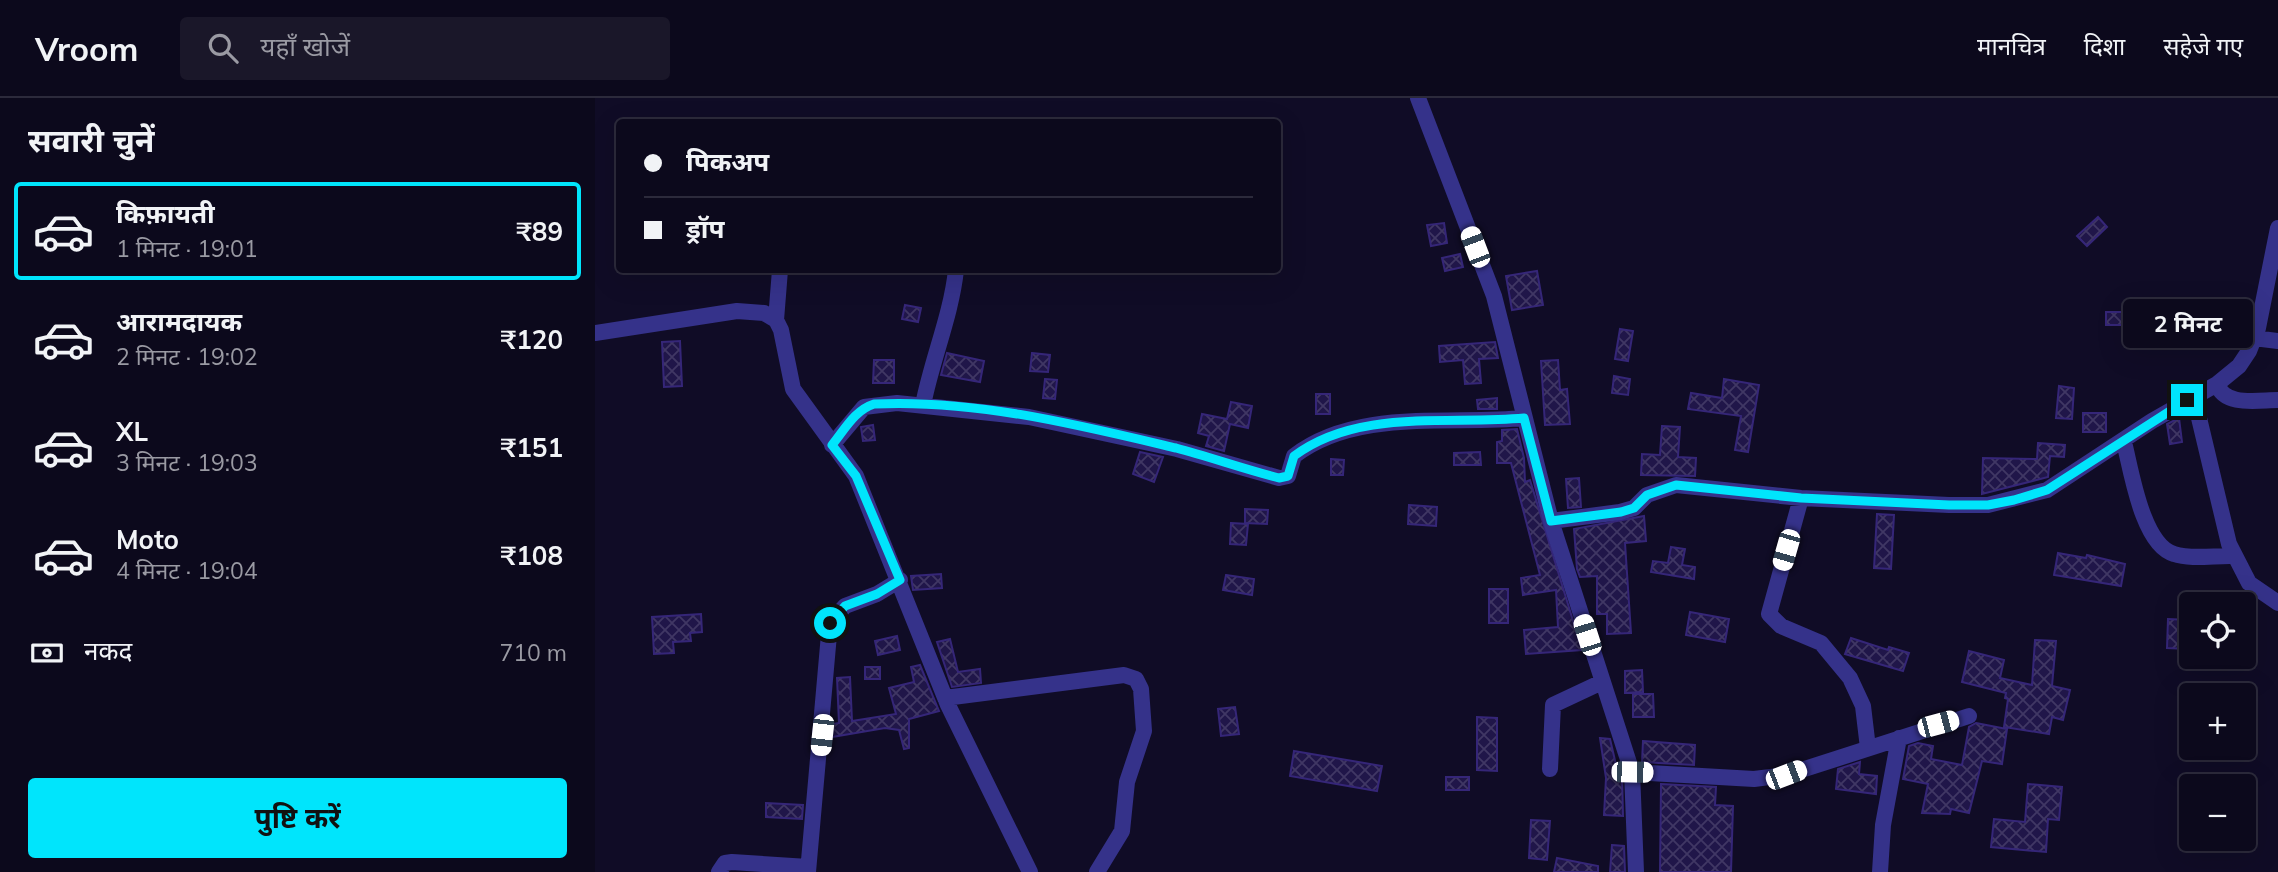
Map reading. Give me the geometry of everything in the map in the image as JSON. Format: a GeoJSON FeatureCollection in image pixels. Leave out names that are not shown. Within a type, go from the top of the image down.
{"type":"FeatureCollection","features":[{"type":"Feature","properties":{"kind":"street"},"geometry":{"type":"LineString","coordinates":[[1418,98],[1494,296],[1551,521],[1632,772],[1636,872]]}},
{"type":"Feature","properties":{"kind":"street"},"geometry":{"type":"LineString","coordinates":[[1551,521],[1621,512],[1634,508],[1647,495],[1676,485],[1801,498],[1988,505],[2047,490],[2217,384],[2239,366],[2254,338],[2278,228]]}},
{"type":"Feature","properties":{"kind":"street"},"geometry":{"type":"LineString","coordinates":[[780,273],[776,320],[781,330],[793,389],[856,476],[900,580],[945,698],[1030,872]]}},
{"type":"Feature","properties":{"kind":"street"},"geometry":{"type":"LineString","coordinates":[[923,405],[931,363],[946,327],[955,273]]}},
{"type":"Feature","properties":{"kind":"street"},"geometry":{"type":"LineString","coordinates":[[595,333],[737,311],[764,313],[776,320]]}},
{"type":"Feature","properties":{"kind":"street"},"geometry":{"type":"LineString","coordinates":[[2254,338],[2278,341]]}},
{"type":"Feature","properties":{"kind":"street"},"geometry":{"type":"LineString","coordinates":[[2217,384],[2220,393],[2227,398],[2278,400]]}},
{"type":"Feature","properties":{"kind":"street"},"geometry":{"type":"LineString","coordinates":[[2194,397],[2224,528],[2234,556],[2249,583],[2278,603]]}},
{"type":"Feature","properties":{"kind":"street"},"geometry":{"type":"LineString","coordinates":[[832,445],[864,407],[897,403],[1029,416],[1177,449],[1279,478],[1288,476],[1294,456],[1337,432],[1403,423],[1524,418]]}},
{"type":"Feature","properties":{"kind":"street"},"geometry":{"type":"LineString","coordinates":[[2124,442],[2142,512],[2165,548],[2174,554],[2234,556]]}},
{"type":"Feature","properties":{"kind":"street"},"geometry":{"type":"LineString","coordinates":[[1801,498],[1769,614],[1781,626],[1821,643],[1844,670],[1863,706],[1868,748]]}},
{"type":"Feature","properties":{"kind":"street"},"geometry":{"type":"LineString","coordinates":[[719,872],[725,863],[732,862],[808,869],[830,623],[845,606],[877,594],[900,580]]}},
{"type":"Feature","properties":{"kind":"street"},"geometry":{"type":"LineString","coordinates":[[945,698],[1124,675],[1136,679],[1141,689],[1144,731],[1127,782],[1122,831],[1097,872]]}},
{"type":"Feature","properties":{"kind":"street"},"geometry":{"type":"LineString","coordinates":[[1550,769],[1553,705],[1602,682]]}},
{"type":"Feature","properties":{"kind":"street"},"geometry":{"type":"LineString","coordinates":[[1632,772],[1754,779],[1786,775],[1969,716]]}},
{"type":"Feature","properties":{"kind":"street"},"geometry":{"type":"LineString","coordinates":[[1880,872],[1883,825],[1899,738]]}},
{"type":"Feature","properties":{"kind":"building"},"geometry":{"type":"Polygon","coordinates":[[[2098,217],[2107,227],[2087,246],[2077,236],[2098,217]]]}},
{"type":"Feature","properties":{"kind":"building"},"geometry":{"type":"Polygon","coordinates":[[[1444,223],[1447,243],[1431,246],[1427,225],[1444,223]]]}},
{"type":"Feature","properties":{"kind":"building"},"geometry":{"type":"Polygon","coordinates":[[[1460,254],[1463,267],[1445,271],[1442,258],[1460,254]]]}},
{"type":"Feature","properties":{"kind":"building"},"geometry":{"type":"Polygon","coordinates":[[[1537,271],[1543,305],[1512,310],[1506,276],[1537,271]]]}},
{"type":"Feature","properties":{"kind":"building"},"geometry":{"type":"Polygon","coordinates":[[[905,305],[921,308],[918,322],[902,319],[905,305]]]}},
{"type":"Feature","properties":{"kind":"building"},"geometry":{"type":"Polygon","coordinates":[[[2106,312],[2125,312],[2125,325],[2106,325],[2106,312]]]}},
{"type":"Feature","properties":{"kind":"building"},"geometry":{"type":"Polygon","coordinates":[[[1620,329],[1633,331],[1628,361],[1615,359],[1620,329]]]}},
{"type":"Feature","properties":{"kind":"building"},"geometry":{"type":"Polygon","coordinates":[[[680,341],[682,386],[664,387],[662,342],[680,341]]]}},
{"type":"Feature","properties":{"kind":"building"},"geometry":{"type":"Polygon","coordinates":[[[1495,342],[1498,358],[1479,359],[1481,383],[1465,384],[1463,360],[1440,362],[1439,346],[1495,342]]]}},
{"type":"Feature","properties":{"kind":"building"},"geometry":{"type":"Polygon","coordinates":[[[947,353],[984,361],[980,382],[941,375],[947,353]]]}},
{"type":"Feature","properties":{"kind":"building"},"geometry":{"type":"Polygon","coordinates":[[[1032,353],[1050,355],[1048,372],[1030,371],[1032,353]]]}},
{"type":"Feature","properties":{"kind":"building"},"geometry":{"type":"Polygon","coordinates":[[[874,360],[894,360],[894,383],[873,383],[874,360]]]}},
{"type":"Feature","properties":{"kind":"building"},"geometry":{"type":"Polygon","coordinates":[[[1558,360],[1560,390],[1567,389],[1570,424],[1545,425],[1541,361],[1558,360]]]}},
{"type":"Feature","properties":{"kind":"building"},"geometry":{"type":"Polygon","coordinates":[[[1614,376],[1630,379],[1628,395],[1612,393],[1614,376]]]}},
{"type":"Feature","properties":{"kind":"building"},"geometry":{"type":"Polygon","coordinates":[[[1045,379],[1057,380],[1055,399],[1043,398],[1045,379]]]}},
{"type":"Feature","properties":{"kind":"building"},"geometry":{"type":"Polygon","coordinates":[[[1724,379],[1759,385],[1748,452],[1735,450],[1741,416],[1688,409],[1691,393],[1722,398],[1724,379]]]}},
{"type":"Feature","properties":{"kind":"building"},"geometry":{"type":"Polygon","coordinates":[[[2059,386],[2074,388],[2072,419],[2056,418],[2059,386]]]}},
{"type":"Feature","properties":{"kind":"building"},"geometry":{"type":"Polygon","coordinates":[[[1316,394],[1330,394],[1330,414],[1316,414],[1316,394]]]}},
{"type":"Feature","properties":{"kind":"building"},"geometry":{"type":"Polygon","coordinates":[[[1497,398],[1497,409],[1478,409],[1477,400],[1497,398]]]}},
{"type":"Feature","properties":{"kind":"building"},"geometry":{"type":"Polygon","coordinates":[[[1231,402],[1252,406],[1248,428],[1230,424],[1224,451],[1206,446],[1209,436],[1198,433],[1202,414],[1227,419],[1231,402]]]}},
{"type":"Feature","properties":{"kind":"building"},"geometry":{"type":"Polygon","coordinates":[[[2083,413],[2106,413],[2106,432],[2083,432],[2083,413]]]}},
{"type":"Feature","properties":{"kind":"building"},"geometry":{"type":"Polygon","coordinates":[[[2179,418],[2182,442],[2170,444],[2167,424],[2179,418]]]}},
{"type":"Feature","properties":{"kind":"building"},"geometry":{"type":"Polygon","coordinates":[[[873,425],[875,440],[863,441],[861,427],[873,425]]]}},
{"type":"Feature","properties":{"kind":"building"},"geometry":{"type":"Polygon","coordinates":[[[1662,426],[1680,427],[1678,457],[1696,458],[1695,476],[1641,475],[1642,454],[1660,455],[1662,426]]]}},
{"type":"Feature","properties":{"kind":"building"},"geometry":{"type":"Polygon","coordinates":[[[1517,429],[1524,458],[1525,482],[1530,480],[1582,650],[1526,654],[1524,630],[1558,627],[1556,590],[1523,595],[1521,578],[1540,575],[1511,463],[1497,463],[1497,442],[1502,441],[1502,430],[1517,429]]]}},
{"type":"Feature","properties":{"kind":"building"},"geometry":{"type":"Polygon","coordinates":[[[2038,443],[2065,445],[2064,457],[2050,456],[2048,477],[1982,494],[1983,458],[2037,459],[2038,443]]]}},
{"type":"Feature","properties":{"kind":"building"},"geometry":{"type":"Polygon","coordinates":[[[1140,452],[1163,457],[1154,482],[1133,474],[1140,452]]]}},
{"type":"Feature","properties":{"kind":"building"},"geometry":{"type":"Polygon","coordinates":[[[1480,452],[1481,465],[1454,465],[1454,453],[1480,452]]]}},
{"type":"Feature","properties":{"kind":"building"},"geometry":{"type":"Polygon","coordinates":[[[1331,459],[1344,460],[1343,475],[1331,475],[1331,459]]]}},
{"type":"Feature","properties":{"kind":"building"},"geometry":{"type":"Polygon","coordinates":[[[1579,478],[1581,507],[1568,508],[1566,479],[1579,478]]]}},
{"type":"Feature","properties":{"kind":"building"},"geometry":{"type":"Polygon","coordinates":[[[1409,505],[1437,507],[1436,526],[1408,524],[1409,505]]]}},
{"type":"Feature","properties":{"kind":"building"},"geometry":{"type":"Polygon","coordinates":[[[1245,509],[1268,510],[1267,524],[1245,523],[1245,509]]]}},
{"type":"Feature","properties":{"kind":"building"},"geometry":{"type":"Polygon","coordinates":[[[1877,514],[1894,515],[1891,569],[1874,568],[1877,514]]]}},
{"type":"Feature","properties":{"kind":"building"},"geometry":{"type":"Polygon","coordinates":[[[1644,516],[1646,541],[1625,543],[1631,633],[1607,634],[1607,614],[1597,614],[1597,576],[1580,577],[1577,569],[1574,529],[1644,516]]]}},
{"type":"Feature","properties":{"kind":"building"},"geometry":{"type":"Polygon","coordinates":[[[1231,523],[1248,524],[1246,545],[1230,544],[1231,523]]]}},
{"type":"Feature","properties":{"kind":"building"},"geometry":{"type":"Polygon","coordinates":[[[1671,547],[1685,549],[1682,565],[1695,567],[1694,579],[1651,572],[1653,561],[1668,563],[1671,547]]]}},
{"type":"Feature","properties":{"kind":"building"},"geometry":{"type":"Polygon","coordinates":[[[2058,553],[2086,558],[2087,555],[2125,564],[2121,586],[2054,575],[2058,553]]]}},
{"type":"Feature","properties":{"kind":"building"},"geometry":{"type":"Polygon","coordinates":[[[941,574],[942,588],[913,590],[911,576],[941,574]]]}},
{"type":"Feature","properties":{"kind":"building"},"geometry":{"type":"Polygon","coordinates":[[[1226,575],[1254,579],[1252,595],[1223,590],[1226,575]]]}},
{"type":"Feature","properties":{"kind":"building"},"geometry":{"type":"Polygon","coordinates":[[[1489,589],[1508,589],[1508,623],[1489,623],[1489,589]]]}},
{"type":"Feature","properties":{"kind":"building"},"geometry":{"type":"Polygon","coordinates":[[[1690,612],[1729,619],[1725,642],[1686,635],[1690,612]]]}},
{"type":"Feature","properties":{"kind":"building"},"geometry":{"type":"Polygon","coordinates":[[[701,614],[702,632],[690,633],[691,641],[673,642],[674,653],[654,654],[652,617],[701,614]]]}},
{"type":"Feature","properties":{"kind":"building"},"geometry":{"type":"Polygon","coordinates":[[[2168,619],[2179,620],[2179,649],[2167,648],[2168,619]]]}},
{"type":"Feature","properties":{"kind":"building"},"geometry":{"type":"Polygon","coordinates":[[[897,636],[900,650],[878,655],[875,641],[897,636]]]}},
{"type":"Feature","properties":{"kind":"building"},"geometry":{"type":"Polygon","coordinates":[[[1851,638],[1888,650],[1889,647],[1909,653],[1903,671],[1845,654],[1851,638]]]}},
{"type":"Feature","properties":{"kind":"building"},"geometry":{"type":"Polygon","coordinates":[[[950,639],[958,672],[980,669],[981,683],[952,687],[937,642],[950,639]]]}},
{"type":"Feature","properties":{"kind":"building"},"geometry":{"type":"Polygon","coordinates":[[[2035,640],[2056,641],[2052,686],[2070,690],[2063,720],[2052,717],[2049,734],[2004,727],[2008,699],[2005,698],[2006,693],[1962,682],[1969,651],[2004,660],[2000,678],[2032,685],[2035,640]]]}},
{"type":"Feature","properties":{"kind":"building"},"geometry":{"type":"Polygon","coordinates":[[[920,665],[939,711],[909,719],[909,748],[904,749],[899,730],[885,728],[832,737],[832,724],[839,723],[837,678],[850,677],[852,721],[896,714],[889,688],[914,682],[911,667],[920,665]]]}},
{"type":"Feature","properties":{"kind":"building"},"geometry":{"type":"Polygon","coordinates":[[[865,667],[880,667],[880,679],[865,679],[865,667]]]}},
{"type":"Feature","properties":{"kind":"building"},"geometry":{"type":"Polygon","coordinates":[[[1642,670],[1643,692],[1625,693],[1625,671],[1642,670]]]}},
{"type":"Feature","properties":{"kind":"building"},"geometry":{"type":"Polygon","coordinates":[[[1633,694],[1653,694],[1654,717],[1633,717],[1633,694]]]}},
{"type":"Feature","properties":{"kind":"building"},"geometry":{"type":"Polygon","coordinates":[[[1235,707],[1239,734],[1221,736],[1218,709],[1235,707]]]}},
{"type":"Feature","properties":{"kind":"building"},"geometry":{"type":"Polygon","coordinates":[[[1477,717],[1497,718],[1497,771],[1477,770],[1477,717]]]}},
{"type":"Feature","properties":{"kind":"building"},"geometry":{"type":"Polygon","coordinates":[[[1976,723],[2007,729],[2002,764],[1982,761],[1969,813],[1951,809],[1950,814],[1922,813],[1928,784],[1903,779],[1909,746],[1918,743],[1933,746],[1931,759],[1962,765],[1969,727],[1976,723]]]}},
{"type":"Feature","properties":{"kind":"building"},"geometry":{"type":"Polygon","coordinates":[[[1600,738],[1610,739],[1617,769],[1622,774],[1623,816],[1604,815],[1606,778],[1600,738]]]}},
{"type":"Feature","properties":{"kind":"building"},"geometry":{"type":"Polygon","coordinates":[[[1643,741],[1695,745],[1694,765],[1642,762],[1643,741]]]}},
{"type":"Feature","properties":{"kind":"building"},"geometry":{"type":"Polygon","coordinates":[[[1294,751],[1382,766],[1377,791],[1290,776],[1294,751]]]}},
{"type":"Feature","properties":{"kind":"building"},"geometry":{"type":"Polygon","coordinates":[[[1860,762],[1859,774],[1877,776],[1876,794],[1836,789],[1838,769],[1860,762]]]}},
{"type":"Feature","properties":{"kind":"building"},"geometry":{"type":"Polygon","coordinates":[[[1446,777],[1469,777],[1469,790],[1446,790],[1446,777]]]}},
{"type":"Feature","properties":{"kind":"building"},"geometry":{"type":"Polygon","coordinates":[[[1661,784],[1716,787],[1715,805],[1733,806],[1731,872],[1660,872],[1661,784]]]}},
{"type":"Feature","properties":{"kind":"building"},"geometry":{"type":"Polygon","coordinates":[[[2028,784],[2062,787],[2059,820],[2048,819],[2046,852],[1991,847],[1994,819],[2025,822],[2028,784]]]}},
{"type":"Feature","properties":{"kind":"building"},"geometry":{"type":"Polygon","coordinates":[[[766,803],[803,805],[802,819],[766,817],[766,803]]]}},
{"type":"Feature","properties":{"kind":"building"},"geometry":{"type":"Polygon","coordinates":[[[1531,820],[1550,821],[1547,860],[1529,858],[1531,820]]]}},
{"type":"Feature","properties":{"kind":"building"},"geometry":{"type":"Polygon","coordinates":[[[1612,845],[1624,846],[1625,872],[1610,872],[1612,845]]]}},
{"type":"Feature","properties":{"kind":"building"},"geometry":{"type":"Polygon","coordinates":[[[1557,858],[1598,866],[1598,872],[1554,872],[1557,858]]]}},
{"type":"Feature","properties":{"kind":"route"},"geometry":{"type":"LineString","coordinates":[[830,623],[845,606],[877,594],[900,580],[856,476],[832,445],[854,416],[864,407],[874,404],[951,407],[1029,416],[1177,449],[1279,478],[1288,476],[1294,456],[1337,432],[1415,422],[1524,418],[1551,521],[1621,512],[1634,508],[1647,495],[1676,485],[1801,498],[1988,505],[2047,490],[2110,452],[2152,421],[2187,400]]}}]}
